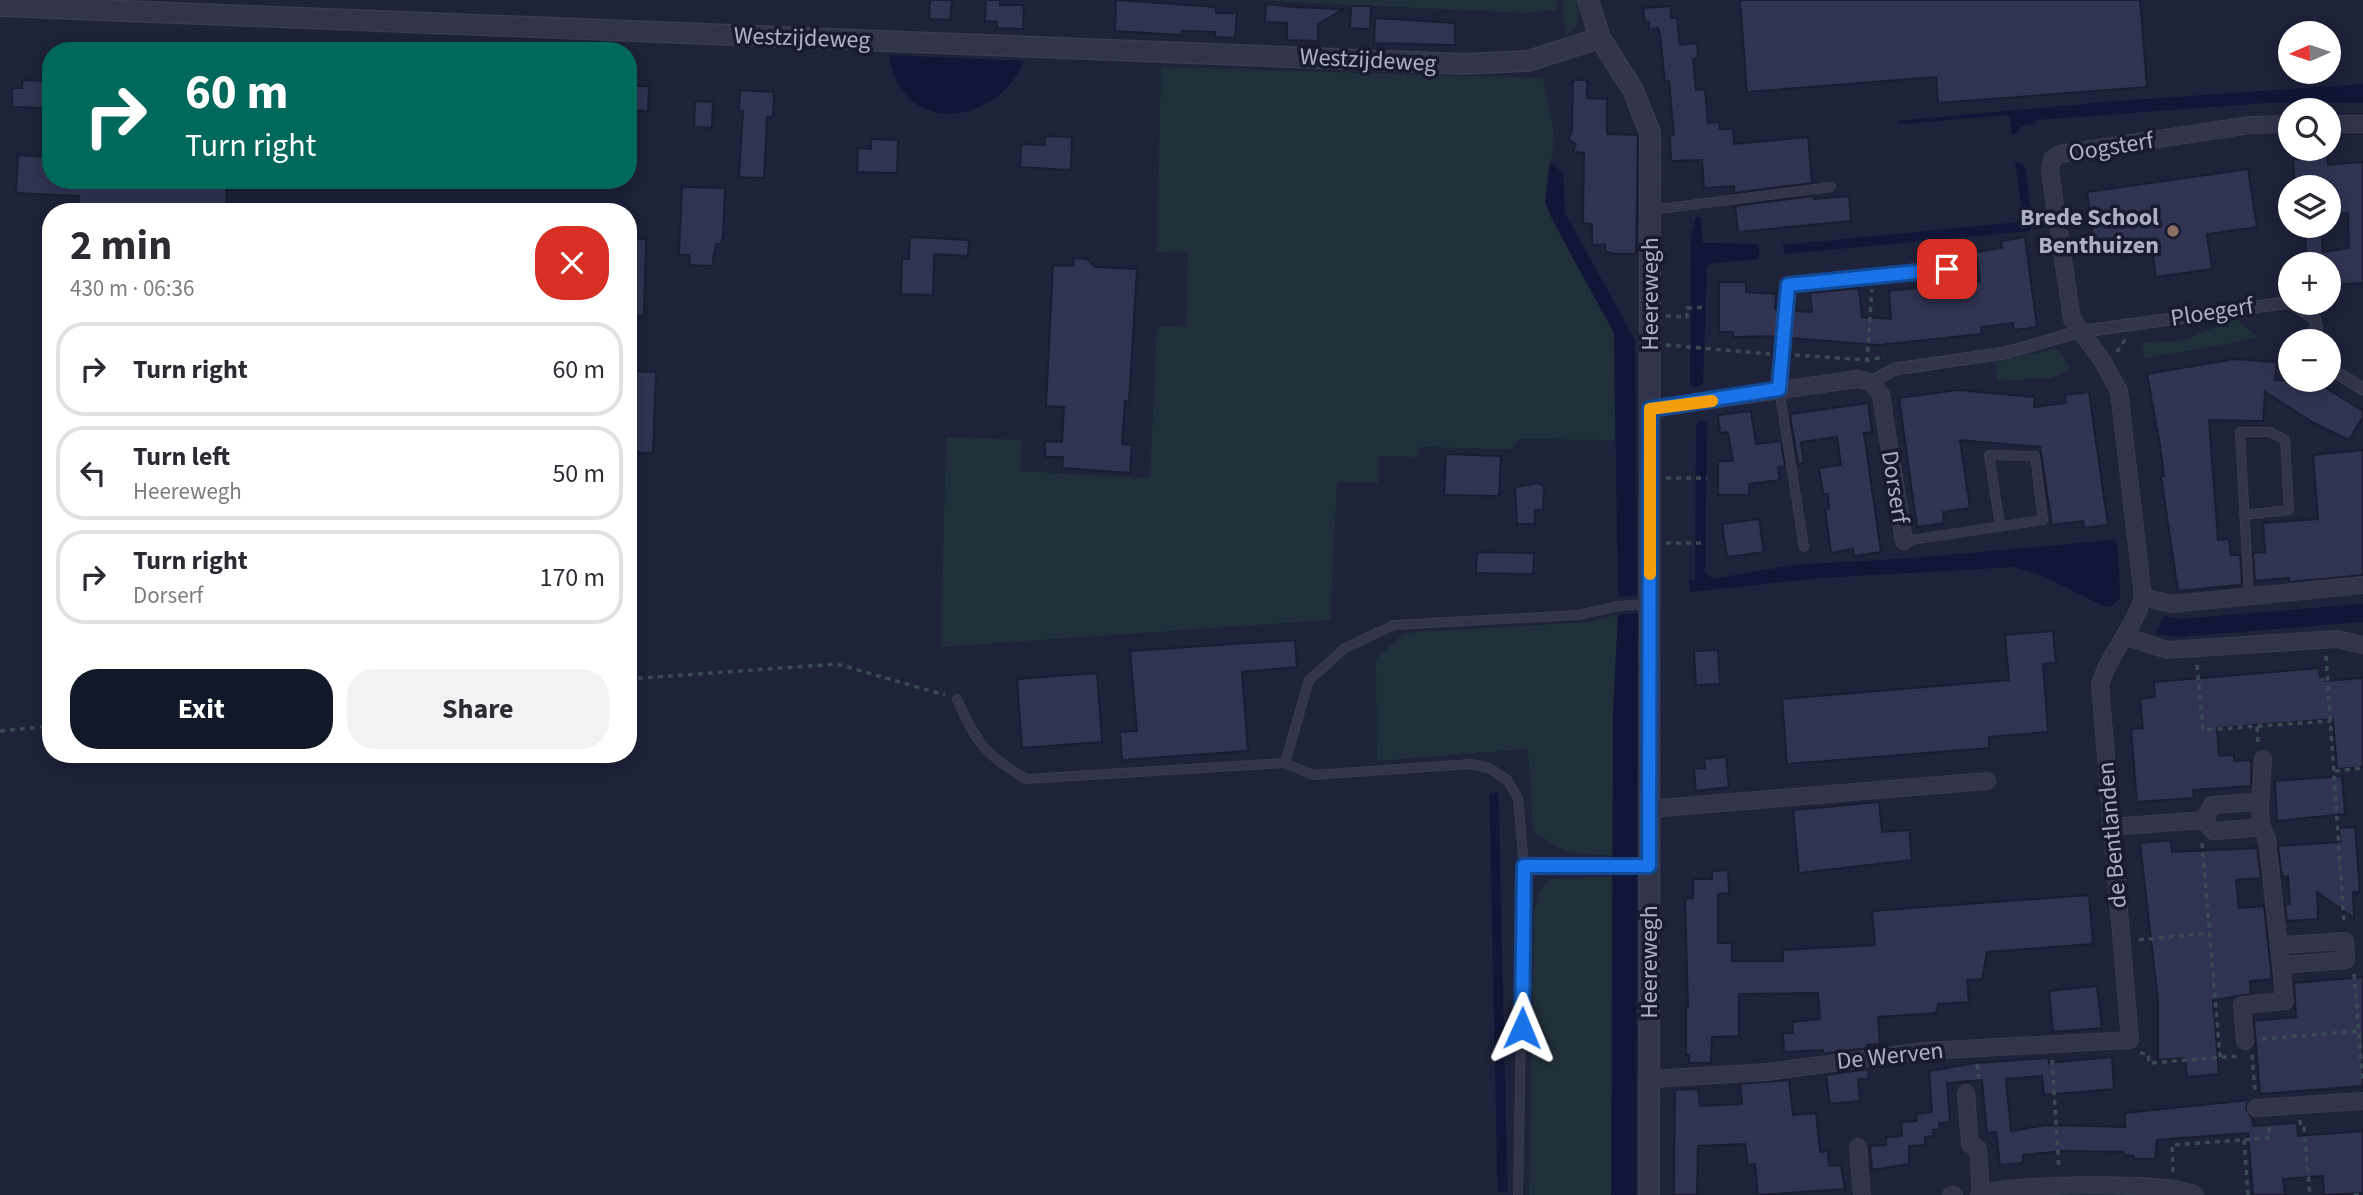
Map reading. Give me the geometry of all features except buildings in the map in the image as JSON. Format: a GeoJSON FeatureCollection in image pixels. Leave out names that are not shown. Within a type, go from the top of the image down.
{"type":"FeatureCollection","features":[{"type":"Feature","properties":{"kind":"street","name":"Heerewegh"},"geometry":{"type":"LineString","coordinates":[[1588,0],[1600,38],[1633,90],[1650,133],[1650,543],[1644,604],[1649,808],[1644,866],[1650,1079],[1649,1195]]}},
{"type":"Feature","properties":{"kind":"street","name":"Westzijdeweg"},"geometry":{"type":"LineString","coordinates":[[0,6],[1465,64],[1528,61],[1600,38]]}},
{"type":"Feature","properties":{"kind":"street"},"geometry":{"type":"LineString","coordinates":[[2341,124],[2363,124]]}},
{"type":"Feature","properties":{"kind":"street","name":"Oogsterf"},"geometry":{"type":"LineString","coordinates":[[2143,597],[2119,391],[2104,362],[2078,332],[2069,305],[2050,171],[2052,159],[2060,154],[2237,127],[2278,125]]}},
{"type":"Feature","properties":{"kind":"street","name":"Ploegerf"},"geometry":{"type":"LineString","coordinates":[[2078,332],[2278,304]]}},
{"type":"Feature","properties":{"kind":"street"},"geometry":{"type":"LineString","coordinates":[[1650,409],[1779,389],[1857,379],[1868,381],[1895,369],[2006,352],[2078,332]]}},
{"type":"Feature","properties":{"kind":"street"},"geometry":{"type":"LineString","coordinates":[[2341,375],[2363,389]]}},
{"type":"Feature","properties":{"kind":"street","name":"Dorserf"},"geometry":{"type":"LineString","coordinates":[[1868,381],[1881,395],[1904,541]]}},
{"type":"Feature","properties":{"kind":"street"},"geometry":{"type":"LineString","coordinates":[[2143,597],[2172,604],[2363,585]]}},
{"type":"Feature","properties":{"kind":"street","name":"de Bentlanden"},"geometry":{"type":"LineString","coordinates":[[2130,1040],[2100,685],[2104,673],[2127,637],[2143,597]]}},
{"type":"Feature","properties":{"kind":"street"},"geometry":{"type":"LineString","coordinates":[[2127,637],[2167,650],[2324,640],[2363,645]]}},
{"type":"Feature","properties":{"kind":"street"},"geometry":{"type":"LineString","coordinates":[[2248,1048],[2242,1006],[2285,1001],[2281,945],[2267,839],[2261,825],[2263,759]]}},
{"type":"Feature","properties":{"kind":"street"},"geometry":{"type":"LineString","coordinates":[[1649,808],[1987,781]]}},
{"type":"Feature","properties":{"kind":"street"},"geometry":{"type":"LineString","coordinates":[[2202,820],[2212,805],[2253,802],[2260,807]]}},
{"type":"Feature","properties":{"kind":"street"},"geometry":{"type":"LineString","coordinates":[[2110,827],[2202,820],[2213,831],[2261,825]]}},
{"type":"Feature","properties":{"kind":"street"},"geometry":{"type":"LineString","coordinates":[[2281,945],[2363,939]]}},
{"type":"Feature","properties":{"kind":"street"},"geometry":{"type":"LineString","coordinates":[[2282,965],[2346,960],[2345,940]]}},
{"type":"Feature","properties":{"kind":"street","name":"De Werven"},"geometry":{"type":"LineString","coordinates":[[1650,1079],[1767,1072],[1924,1051],[2130,1040]]}},
{"type":"Feature","properties":{"kind":"street"},"geometry":{"type":"LineString","coordinates":[[1966,1093],[1970,1144],[1978,1149],[1980,1194],[2060,1186],[2173,1187],[2195,1195]]}},
{"type":"Feature","properties":{"kind":"street"},"geometry":{"type":"LineString","coordinates":[[2262,1108],[2363,1101]]}},
{"type":"Feature","properties":{"kind":"street"},"geometry":{"type":"LineString","coordinates":[[1858,1147],[1862,1195]]}},
{"type":"Feature","properties":{"kind":"lane"},"geometry":{"type":"LineString","coordinates":[[1651,210],[1735,197],[1831,187]]}},
{"type":"Feature","properties":{"kind":"lane"},"geometry":{"type":"LineString","coordinates":[[1804,547],[1779,389],[1788,285],[1972,266]]}},
{"type":"Feature","properties":{"kind":"lane"},"geometry":{"type":"LineString","coordinates":[[2244,515],[2289,510],[2285,440],[2270,432],[2240,432],[2244,515],[2249,596]]}},
{"type":"Feature","properties":{"kind":"lane","name":"Dorserf"},"geometry":{"type":"LineString","coordinates":[[1904,541],[2043,520],[2035,456],[1989,455],[2000,526]]}},
{"type":"Feature","properties":{"kind":"lane"},"geometry":{"type":"LineString","coordinates":[[1285,763],[1309,680],[1345,648],[1394,625],[1577,615],[1644,604]]}},
{"type":"Feature","properties":{"kind":"lane"},"geometry":{"type":"LineString","coordinates":[[957,699],[974,737],[993,759],[1026,779],[1285,763],[1313,775],[1470,764],[1489,768],[1507,780],[1518,798],[1524,866],[1518,1195]]}},
{"type":"Feature","properties":{"kind":"lane"},"geometry":{"type":"LineString","coordinates":[[1524,866],[1644,866]]}},
{"type":"Feature","properties":{"kind":"path"},"geometry":{"type":"LineString","coordinates":[[1868,381],[1871,277]]}},
{"type":"Feature","properties":{"kind":"path"},"geometry":{"type":"LineString","coordinates":[[1650,316],[1686,317],[1689,308],[1707,307]]}},
{"type":"Feature","properties":{"kind":"path"},"geometry":{"type":"LineString","coordinates":[[2104,362],[2123,345],[2133,324]]}},
{"type":"Feature","properties":{"kind":"path"},"geometry":{"type":"LineString","coordinates":[[1682,346],[1710,349]]}},
{"type":"Feature","properties":{"kind":"path"},"geometry":{"type":"LineString","coordinates":[[1857,359],[1886,357]]}},
{"type":"Feature","properties":{"kind":"path"},"geometry":{"type":"LineString","coordinates":[[1650,478],[1707,478]]}},
{"type":"Feature","properties":{"kind":"path"},"geometry":{"type":"LineString","coordinates":[[1650,543],[1706,543]]}},
{"type":"Feature","properties":{"kind":"path"},"geometry":{"type":"LineString","coordinates":[[2324,640],[2335,771]]}},
{"type":"Feature","properties":{"kind":"path"},"geometry":{"type":"LineString","coordinates":[[2196,649],[2203,730],[2331,722]]}},
{"type":"Feature","properties":{"kind":"path"},"geometry":{"type":"LineString","coordinates":[[637,678],[837,664],[957,699]]}},
{"type":"Feature","properties":{"kind":"path"},"geometry":{"type":"LineString","coordinates":[[0,731],[42,727]]}},
{"type":"Feature","properties":{"kind":"path"},"geometry":{"type":"LineString","coordinates":[[2345,940],[2332,771],[2363,768]]}},
{"type":"Feature","properties":{"kind":"path"},"geometry":{"type":"LineString","coordinates":[[2202,820],[2220,1057]]}},
{"type":"Feature","properties":{"kind":"path"},"geometry":{"type":"LineString","coordinates":[[2136,940],[2209,933]]}},
{"type":"Feature","properties":{"kind":"path"},"geometry":{"type":"LineString","coordinates":[[2346,960],[2354,972],[2363,1083]]}},
{"type":"Feature","properties":{"kind":"path"},"geometry":{"type":"LineString","coordinates":[[2130,1040],[2140,1054],[2148,1054],[2149,1063],[2220,1057],[2248,1048],[2359,1031]]}},
{"type":"Feature","properties":{"kind":"path"},"geometry":{"type":"LineString","coordinates":[[2050,1044],[2060,1186]]}},
{"type":"Feature","properties":{"kind":"path"},"geometry":{"type":"LineString","coordinates":[[2173,1187],[2172,1146],[2269,1138],[2248,1048]]}},
{"type":"Feature","properties":{"kind":"path"},"geometry":{"type":"LineString","coordinates":[[1966,1093],[1979,1085],[1976,1049]]}},
{"type":"Feature","properties":{"kind":"path"},"geometry":{"type":"LineString","coordinates":[[2297,1105],[2301,1128],[2304,1128],[2310,1195]]}},
{"type":"Feature","properties":{"kind":"path"},"geometry":{"type":"LineString","coordinates":[[2244,1140],[2248,1195]]}},
{"type":"Feature","properties":{"kind":"path"},"geometry":{"type":"LineString","coordinates":[[2354,1195],[2363,1194]]}},
{"type":"Feature","properties":{"kind":"shaded area"},"geometry":{"type":"Polygon","coordinates":[[[1251,0],[1556,0],[1558,10],[1526,13],[1251,0]]]}},
{"type":"Feature","properties":{"kind":"shaded area"},"geometry":{"type":"Polygon","coordinates":[[[1562,0],[1577,0],[1579,11],[1577,27],[1566,36],[1562,0]]]}},
{"type":"Feature","properties":{"kind":"shaded area"},"geometry":{"type":"Polygon","coordinates":[[[1161,67],[1543,78],[1553,128],[1547,184],[1549,207],[1553,221],[1614,333],[1615,440],[1519,439],[1512,449],[1420,447],[1418,457],[1379,456],[1378,483],[1337,482],[1330,620],[941,647],[946,437],[1022,440],[1020,471],[1150,478],[1157,327],[1186,326],[1188,253],[1157,252],[1161,67]]]}},
{"type":"Feature","properties":{"kind":"shaded area"},"geometry":{"type":"Polygon","coordinates":[[[2236,318],[2258,338],[2144,359],[2143,343],[2185,340],[2236,318]]]}},
{"type":"Feature","properties":{"kind":"shaded area"},"geometry":{"type":"Polygon","coordinates":[[[2057,348],[2071,370],[2050,378],[1997,381],[1996,362],[2057,348]]]}},
{"type":"Feature","properties":{"kind":"shaded area"},"geometry":{"type":"Polygon","coordinates":[[[1618,615],[1613,714],[1615,855],[1571,852],[1533,830],[1528,749],[1377,761],[1376,659],[1404,633],[1587,622],[1618,615]]]}},
{"type":"Feature","properties":{"kind":"shaded area"},"geometry":{"type":"Polygon","coordinates":[[[1614,877],[1611,1195],[1529,1195],[1534,912],[1540,890],[1551,879],[1614,877]]]}},
{"type":"Feature","properties":{"kind":"water"},"geometry":{"type":"Polygon","coordinates":[[[889,55],[1024,61],[1011,83],[993,99],[972,110],[950,114],[929,110],[911,100],[897,82],[889,55]]]}},
{"type":"Feature","properties":{"kind":"water"},"geometry":{"type":"Polygon","coordinates":[[[2363,84],[2363,103],[2341,103],[2341,98],[2278,98],[2278,103],[2036,120],[2035,124],[2022,126],[2015,135],[2012,135],[2010,118],[2006,115],[1900,124],[1898,121],[2105,102],[2363,84]]]}},
{"type":"Feature","properties":{"kind":"water"},"geometry":{"type":"Polygon","coordinates":[[[2015,161],[2023,164],[2026,171],[2032,221],[2030,231],[1784,254],[1783,245],[2020,222],[2022,213],[2015,161]]]}},
{"type":"Feature","properties":{"kind":"water"},"geometry":{"type":"Polygon","coordinates":[[[1550,162],[1563,173],[1565,213],[1635,340],[1637,595],[1618,597],[1614,333],[1545,202],[1550,162]]]}},
{"type":"Feature","properties":{"kind":"water"},"geometry":{"type":"Polygon","coordinates":[[[1696,217],[1701,217],[1703,243],[1759,244],[1759,259],[1712,263],[1707,267],[1703,384],[1694,388],[1690,384],[1691,236],[1696,217]]]}},
{"type":"Feature","properties":{"kind":"water"},"geometry":{"type":"Polygon","coordinates":[[[1699,420],[1707,423],[1705,573],[1713,579],[1793,565],[1914,558],[2114,540],[2118,547],[2120,598],[2113,605],[2106,607],[2038,574],[2013,567],[1818,578],[1690,592],[1689,580],[1695,580],[1696,425],[1699,420]]]}},
{"type":"Feature","properties":{"kind":"water"},"geometry":{"type":"Polygon","coordinates":[[[2363,604],[2363,622],[2177,637],[2156,634],[2164,616],[2181,619],[2363,604]]]}},
{"type":"Feature","properties":{"kind":"water"},"geometry":{"type":"Polygon","coordinates":[[[1638,613],[1636,1195],[1611,1195],[1613,714],[1618,615],[1638,613]]]}},
{"type":"Feature","properties":{"kind":"waterway"},"geometry":{"type":"LineString","coordinates":[[1496,795],[1505,1190],[1500,1189],[1492,796],[1496,795]]}},
{"type":"Feature","properties":{"kind":"slow traffic"},"geometry":{"type":"LineString","coordinates":[[1650,574],[1650,409],[1712,401]]}},
{"type":"Feature","properties":{"kind":"place","name":"Brede School Benthuizen"},"geometry":{"type":"Point","coordinates":[2173,231]}},
{"type":"Feature","properties":{"kind":"route"},"geometry":{"type":"LineString","coordinates":[[1522,1028],[1524,866],[1649,866],[1650,409],[1779,389],[1788,285],[1947,269]]}}]}
